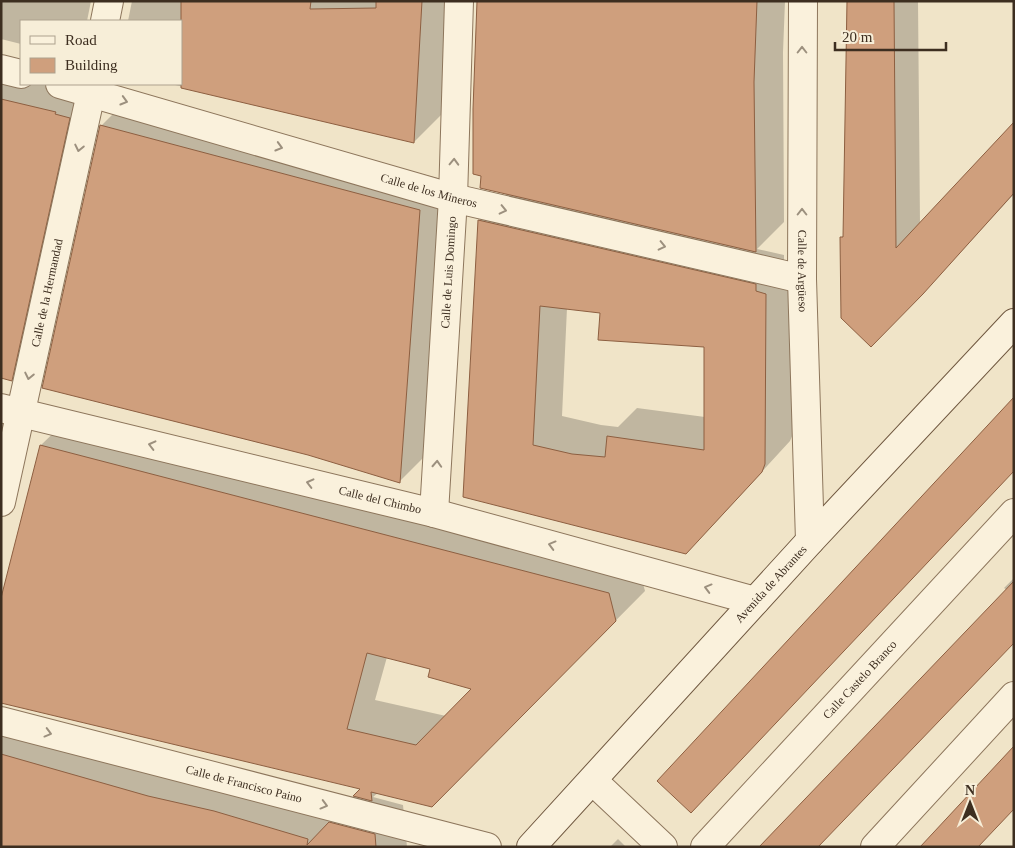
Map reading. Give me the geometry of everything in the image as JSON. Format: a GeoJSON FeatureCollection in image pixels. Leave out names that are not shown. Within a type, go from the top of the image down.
{"type":"FeatureCollection","features":[{"type":"Feature","properties":{"kind":"street"},"geometry":{"type":"LineString","coordinates":[[105,20],[109,1]]}},
{"type":"Feature","properties":{"kind":"street","name":"Calle de Luis Domingo"},"geometry":{"type":"LineString","coordinates":[[434,513],[453,198],[459,1]]}},
{"type":"Feature","properties":{"kind":"street","name":"Calle de Argüeso"},"geometry":{"type":"LineString","coordinates":[[803,1],[802,279],[810,542]]}},
{"type":"Feature","properties":{"kind":"street"},"geometry":{"type":"LineString","coordinates":[[1,68],[20,74]]}},
{"type":"Feature","properties":{"kind":"street","name":"Calle de los Mineros"},"geometry":{"type":"LineString","coordinates":[[68,85],[92,88],[453,198],[802,279]]}},
{"type":"Feature","properties":{"kind":"street","name":"Calle de la Hermandad"},"geometry":{"type":"LineString","coordinates":[[1,502],[11,410],[92,88]]}},
{"type":"Feature","properties":{"kind":"street","name":"Avenida de Abrantes"},"geometry":{"type":"LineString","coordinates":[[532,847],[755,601],[1014,323]]}},
{"type":"Feature","properties":{"kind":"street","name":"Calle del Chimbo"},"geometry":{"type":"LineString","coordinates":[[11,410],[434,513],[755,601]]}},
{"type":"Feature","properties":{"kind":"street","name":"Calle Castelo Branco"},"geometry":{"type":"LineString","coordinates":[[705,847],[1014,513]]}},
{"type":"Feature","properties":{"kind":"street"},"geometry":{"type":"LineString","coordinates":[[875,847],[1014,696]]}},
{"type":"Feature","properties":{"kind":"street","name":"Calle de Francisco Paino"},"geometry":{"type":"LineString","coordinates":[[1,721],[487,847]]}},
{"type":"Feature","properties":{"kind":"street"},"geometry":{"type":"LineString","coordinates":[[593,781],[663,847]]}},
{"type":"Feature","properties":{"kind":"building"},"geometry":{"type":"Polygon","coordinates":[[[181,1],[311,1],[310,9],[376,8],[376,1],[422,1],[414,143],[181,88],[181,1]]]}},
{"type":"Feature","properties":{"kind":"building"},"geometry":{"type":"Polygon","coordinates":[[[477,1],[757,1],[754,82],[756,252],[480,188],[481,176],[473,174],[473,109],[477,1]]]}},
{"type":"Feature","properties":{"kind":"building"},"geometry":{"type":"Polygon","coordinates":[[[847,1],[894,1],[896,248],[1014,122],[1014,193],[923,294],[871,347],[841,318],[840,237],[843,237],[847,1]]]}},
{"type":"Feature","properties":{"kind":"building"},"geometry":{"type":"Polygon","coordinates":[[[1,99],[56,112],[55,114],[70,118],[12,381],[1,378],[1,99]]]}},
{"type":"Feature","properties":{"kind":"building"},"geometry":{"type":"Polygon","coordinates":[[[100,125],[420,210],[400,483],[308,455],[42,388],[100,125]]]}},
{"type":"Feature","properties":{"kind":"building"},"geometry":{"type":"Polygon","coordinates":[[[478,220],[756,284],[756,291],[766,294],[765,464],[762,472],[686,554],[463,497],[478,220]],[[540,306],[533,445],[572,454],[605,457],[607,436],[704,450],[704,347],[598,340],[600,313],[540,306]]]}},
{"type":"Feature","properties":{"kind":"building"},"geometry":{"type":"Polygon","coordinates":[[[1014,397],[1014,471],[691,813],[657,781],[1014,397]]]}},
{"type":"Feature","properties":{"kind":"building"},"geometry":{"type":"Polygon","coordinates":[[[40,445],[609,593],[616,621],[432,807],[371,792],[372,801],[353,796],[360,789],[1,703],[1,598],[40,445]],[[367,653],[347,729],[416,745],[471,689],[428,677],[430,669],[367,653]]]}},
{"type":"Feature","properties":{"kind":"building"},"geometry":{"type":"Polygon","coordinates":[[[1014,581],[1014,643],[818,847],[759,847],[1014,581]]]}},
{"type":"Feature","properties":{"kind":"building"},"geometry":{"type":"Polygon","coordinates":[[[1014,746],[1014,809],[978,847],[920,847],[1014,746]]]}},
{"type":"Feature","properties":{"kind":"building"},"geometry":{"type":"Polygon","coordinates":[[[1,754],[148,796],[214,811],[308,839],[307,845],[329,822],[375,834],[376,847],[1,847],[1,754]]]}}]}
